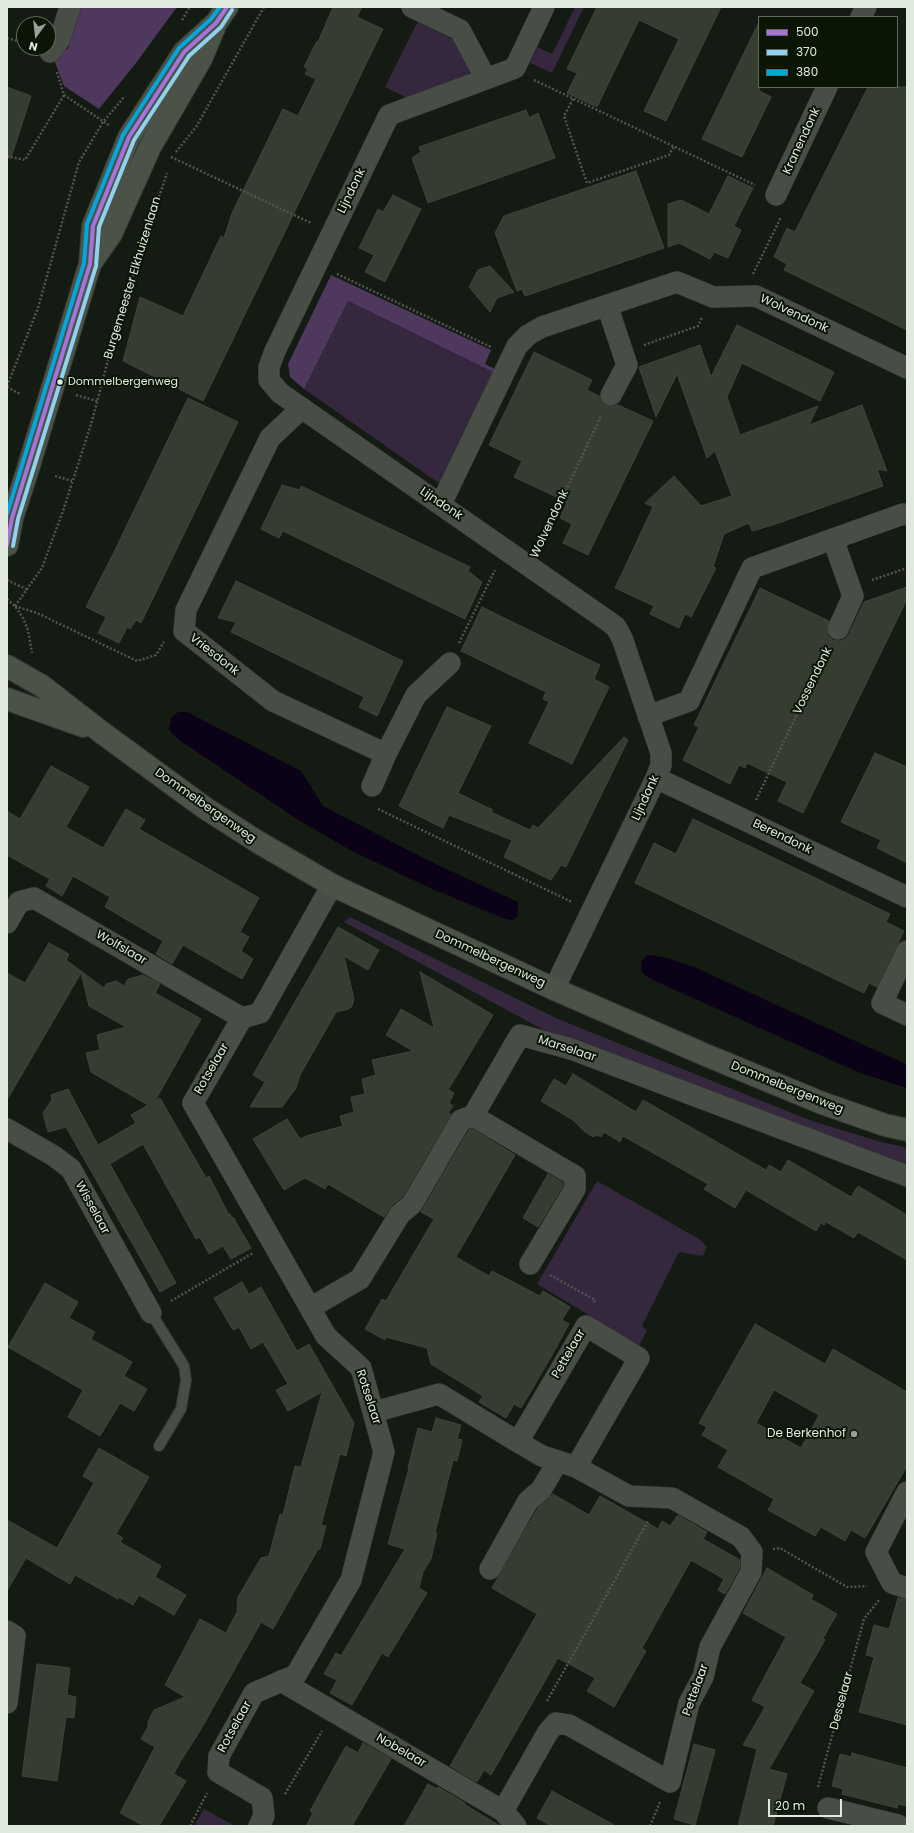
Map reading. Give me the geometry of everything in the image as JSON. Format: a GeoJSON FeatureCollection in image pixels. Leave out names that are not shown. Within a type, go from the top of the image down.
{"type":"FeatureCollection","features":[{"type":"Feature","properties":{"kind":"street"},"geometry":{"type":"LineString","coordinates":[[56,44],[60,39],[70,7]]}},
{"type":"Feature","properties":{"kind":"street"},"geometry":{"type":"LineString","coordinates":[[412,7],[460,30],[486,79]]}},
{"type":"Feature","properties":{"kind":"street"},"geometry":{"type":"LineString","coordinates":[[511,69],[515,68],[544,7]]}},
{"type":"Feature","properties":{"kind":"street"},"geometry":{"type":"LineString","coordinates":[[862,16],[866,7]]}},
{"type":"Feature","properties":{"kind":"street"},"geometry":{"type":"LineString","coordinates":[[7,545],[9,522],[27,472],[90,264],[111,234],[150,147],[201,59],[221,15]]}},
{"type":"Feature","properties":{"kind":"street","name":"Lijndonk"},"geometry":{"type":"LineString","coordinates":[[511,69],[389,115],[316,264],[268,367],[269,380],[280,393],[616,626],[622,638],[661,753],[661,765],[554,989]]}},
{"type":"Feature","properties":{"kind":"street","name":"Kranendonk"},"geometry":{"type":"LineString","coordinates":[[776,195],[827,88]]}},
{"type":"Feature","properties":{"kind":"street","name":"Wolvendonk"},"geometry":{"type":"LineString","coordinates":[[440,504],[511,357],[517,346],[528,335],[542,327],[677,282],[713,297],[756,296],[907,368]]}},
{"type":"Feature","properties":{"kind":"street"},"geometry":{"type":"LineString","coordinates":[[607,305],[627,365],[611,395]]}},
{"type":"Feature","properties":{"kind":"street","name":"Vriesdonk"},"geometry":{"type":"LineString","coordinates":[[302,408],[270,438],[186,610],[184,631],[273,701],[386,754]]}},
{"type":"Feature","properties":{"kind":"street"},"geometry":{"type":"LineString","coordinates":[[648,716],[688,701],[752,568],[903,514],[907,515]]}},
{"type":"Feature","properties":{"kind":"street"},"geometry":{"type":"LineString","coordinates":[[833,539],[853,596],[838,629]]}},
{"type":"Feature","properties":{"kind":"street"},"geometry":{"type":"LineString","coordinates":[[372,786],[386,754],[416,695],[450,663]]}},
{"type":"Feature","properties":{"kind":"street","name":"Dommelbergenweg"},"geometry":{"type":"LineString","coordinates":[[7,666],[42,686],[101,732],[205,808],[258,842],[332,885],[554,989],[708,1056],[822,1103],[886,1125],[907,1130]]}},
{"type":"Feature","properties":{"kind":"street","name":"Dommelbergenweg"},"geometry":{"type":"LineString","coordinates":[[7,699],[101,732]]}},
{"type":"Feature","properties":{"kind":"street","name":"Berendonk"},"geometry":{"type":"LineString","coordinates":[[656,778],[907,897]]}},
{"type":"Feature","properties":{"kind":"street"},"geometry":{"type":"LineString","coordinates":[[242,1018],[260,1013],[332,885]]}},
{"type":"Feature","properties":{"kind":"street","name":"Wolfslaar"},"geometry":{"type":"LineString","coordinates":[[7,923],[19,902],[34,898],[242,1018]]}},
{"type":"Feature","properties":{"kind":"street"},"geometry":{"type":"LineString","coordinates":[[907,951],[882,1003],[907,1015]]}},
{"type":"Feature","properties":{"kind":"street","name":"Rotselaar"},"geometry":{"type":"LineString","coordinates":[[218,1772],[219,1756],[254,1693],[296,1675],[351,1580],[384,1452],[361,1368],[326,1336],[193,1103],[242,1018]]}},
{"type":"Feature","properties":{"kind":"street","name":"Marselaar"},"geometry":{"type":"LineString","coordinates":[[310,1308],[360,1279],[400,1214],[412,1204],[520,1035],[571,1049],[907,1176]]}},
{"type":"Feature","properties":{"kind":"street"},"geometry":{"type":"LineString","coordinates":[[467,1118],[575,1176],[575,1189],[530,1264]]}},
{"type":"Feature","properties":{"kind":"street","name":"Wisselaar"},"geometry":{"type":"LineString","coordinates":[[7,1128],[54,1156],[71,1169],[151,1313]]}},
{"type":"Feature","properties":{"kind":"street","name":"Pettelaar"},"geometry":{"type":"LineString","coordinates":[[490,1569],[528,1501],[567,1464],[639,1358],[586,1326],[518,1442]]}},
{"type":"Feature","properties":{"kind":"street"},"geometry":{"type":"LineString","coordinates":[[374,1412],[439,1394],[542,1456],[567,1464],[628,1496],[672,1498],[741,1537],[752,1552]]}},
{"type":"Feature","properties":{"kind":"street"},"geometry":{"type":"LineString","coordinates":[[899,1586],[876,1552],[907,1492]]}},
{"type":"Feature","properties":{"kind":"street","name":"Pettelaar"},"geometry":{"type":"LineString","coordinates":[[556,1723],[569,1725],[670,1782],[689,1703],[703,1677],[710,1647],[751,1572],[752,1552]]}},
{"type":"Feature","properties":{"kind":"street"},"geometry":{"type":"LineString","coordinates":[[7,1631],[15,1636],[7,1703]]}},
{"type":"Feature","properties":{"kind":"street","name":"Nobelaar"},"geometry":{"type":"LineString","coordinates":[[281,1681],[510,1818]]}},
{"type":"Feature","properties":{"kind":"street"},"geometry":{"type":"LineString","coordinates":[[510,1818],[548,1732],[556,1723]]}},
{"type":"Feature","properties":{"kind":"street"},"geometry":{"type":"LineString","coordinates":[[218,1772],[262,1798],[262,1821]]}},
{"type":"Feature","properties":{"kind":"street"},"geometry":{"type":"LineString","coordinates":[[828,1808],[898,1826]]}},
{"type":"Feature","properties":{"kind":"lane"},"geometry":{"type":"LineString","coordinates":[[151,1313],[184,1366],[186,1380],[181,1409],[160,1446]]}},
{"type":"Feature","properties":{"kind":"path"},"geometry":{"type":"LineString","coordinates":[[169,165],[172,158],[196,127],[264,7]]}},
{"type":"Feature","properties":{"kind":"path"},"geometry":{"type":"LineString","coordinates":[[511,69],[788,200],[743,296]]}},
{"type":"Feature","properties":{"kind":"path"},"geometry":{"type":"LineString","coordinates":[[7,156],[25,160],[64,95]]}},
{"type":"Feature","properties":{"kind":"path"},"geometry":{"type":"LineString","coordinates":[[573,99],[564,116],[587,183],[669,155],[674,146]]}},
{"type":"Feature","properties":{"kind":"path","name":"Burgemeester Elkhuizenlaan"},"geometry":{"type":"LineString","coordinates":[[15,606],[28,590],[42,568],[72,481],[97,401],[119,318],[167,172]]}},
{"type":"Feature","properties":{"kind":"path"},"geometry":{"type":"LineString","coordinates":[[316,264],[511,357]]}},
{"type":"Feature","properties":{"kind":"path"},"geometry":{"type":"LineString","coordinates":[[623,353],[698,326],[713,297]]}},
{"type":"Feature","properties":{"kind":"path"},"geometry":{"type":"LineString","coordinates":[[7,387],[20,394]]}},
{"type":"Feature","properties":{"kind":"path"},"geometry":{"type":"LineString","coordinates":[[76,395],[97,401]]}},
{"type":"Feature","properties":{"kind":"path","name":"Wolvendonk"},"geometry":{"type":"LineString","coordinates":[[530,566],[611,395]]}},
{"type":"Feature","properties":{"kind":"path"},"geometry":{"type":"LineString","coordinates":[[54,476],[72,481]]}},
{"type":"Feature","properties":{"kind":"path"},"geometry":{"type":"LineString","coordinates":[[450,663],[505,548]]}},
{"type":"Feature","properties":{"kind":"path"},"geometry":{"type":"LineString","coordinates":[[851,588],[907,568]]}},
{"type":"Feature","properties":{"kind":"path"},"geometry":{"type":"LineString","coordinates":[[7,580],[28,590]]}},
{"type":"Feature","properties":{"kind":"path"},"geometry":{"type":"LineString","coordinates":[[7,599],[15,606],[37,613],[137,661],[156,655],[163,643],[184,631]]}},
{"type":"Feature","properties":{"kind":"path","name":"Vossendonk"},"geometry":{"type":"LineString","coordinates":[[746,820],[838,629]]}},
{"type":"Feature","properties":{"kind":"path"},"geometry":{"type":"LineString","coordinates":[[372,786],[373,807],[590,911]]}},
{"type":"Feature","properties":{"kind":"path"},"geometry":{"type":"LineString","coordinates":[[151,1313],[272,1241]]}},
{"type":"Feature","properties":{"kind":"path"},"geometry":{"type":"LineString","coordinates":[[530,1264],[595,1300],[586,1326]]}},
{"type":"Feature","properties":{"kind":"path"},"geometry":{"type":"LineString","coordinates":[[556,1723],[546,1702],[661,1497]]}},
{"type":"Feature","properties":{"kind":"path"},"geometry":{"type":"LineString","coordinates":[[752,1552],[780,1548],[847,1587],[899,1586]]}},
{"type":"Feature","properties":{"kind":"path","name":"Desselaar"},"geometry":{"type":"LineString","coordinates":[[817,1790],[864,1620],[899,1586]]}},
{"type":"Feature","properties":{"kind":"path"},"geometry":{"type":"LineString","coordinates":[[262,1821],[282,1798],[333,1711]]}},
{"type":"Feature","properties":{"kind":"path"},"geometry":{"type":"LineString","coordinates":[[190,1826],[218,1772]]}},
{"type":"Feature","properties":{"kind":"shaded area"},"geometry":{"type":"Polygon","coordinates":[[[81,7],[177,7],[136,63],[99,109],[64,86],[53,57],[56,56],[58,46],[68,49],[81,7]]]}},
{"type":"Feature","properties":{"kind":"shaded area"},"geometry":{"type":"Polygon","coordinates":[[[575,7],[584,7],[552,73],[530,63],[537,47],[552,54],[575,7]]]}},
{"type":"Feature","properties":{"kind":"shaded area"},"geometry":{"type":"Polygon","coordinates":[[[418,21],[454,40],[469,68],[469,73],[464,78],[407,98],[385,87],[418,21]]]}},
{"type":"Feature","properties":{"kind":"shaded area"},"geometry":{"type":"Polygon","coordinates":[[[331,275],[491,350],[485,364],[495,369],[493,372],[348,301],[304,389],[290,377],[288,364],[331,275]]]}},
{"type":"Feature","properties":{"kind":"shaded area"},"geometry":{"type":"Polygon","coordinates":[[[348,301],[493,372],[440,484],[304,389],[348,301]]]}},
{"type":"Feature","properties":{"kind":"shaded area"},"geometry":{"type":"Polygon","coordinates":[[[178,712],[187,712],[301,771],[323,806],[427,860],[518,902],[518,916],[513,920],[505,919],[430,888],[352,851],[300,821],[179,740],[169,730],[171,718],[178,712]]]}},
{"type":"Feature","properties":{"kind":"shaded area"},"geometry":{"type":"Polygon","coordinates":[[[350,917],[558,1019],[812,1121],[907,1148],[907,1167],[555,1036],[344,922],[350,917]]]}},
{"type":"Feature","properties":{"kind":"shaded area"},"geometry":{"type":"Polygon","coordinates":[[[647,955],[664,957],[694,967],[907,1065],[907,1088],[860,1073],[655,981],[641,971],[642,961],[647,955]]]}},
{"type":"Feature","properties":{"kind":"shaded area"},"geometry":{"type":"Polygon","coordinates":[[[597,1181],[701,1240],[707,1247],[703,1256],[679,1252],[642,1326],[647,1330],[638,1348],[618,1337],[592,1317],[537,1284],[597,1181]]]}},
{"type":"Feature","properties":{"kind":"shaded area"},"geometry":{"type":"Polygon","coordinates":[[[204,1809],[233,1825],[194,1826],[204,1809]]]}},
{"type":"Feature","properties":{"kind":"building"},"geometry":{"type":"Polygon","coordinates":[[[333,7],[362,7],[357,17],[383,29],[203,401],[123,361],[140,297],[183,316],[221,236],[224,238],[232,213],[283,109],[298,116],[316,79],[305,74],[308,69],[304,67],[317,41],[318,42],[333,7]]]}},
{"type":"Feature","properties":{"kind":"building"},"geometry":{"type":"Polygon","coordinates":[[[597,7],[721,7],[666,121],[644,111],[679,39],[639,20],[597,107],[567,93],[577,73],[567,69],[597,7]]]}},
{"type":"Feature","properties":{"kind":"building"},"geometry":{"type":"Polygon","coordinates":[[[758,24],[758,88],[759,91],[771,97],[742,157],[702,139],[758,24]]]}},
{"type":"Feature","properties":{"kind":"building"},"geometry":{"type":"Polygon","coordinates":[[[7,87],[31,96],[11,158],[7,158],[7,87]]]}},
{"type":"Feature","properties":{"kind":"building"},"geometry":{"type":"Polygon","coordinates":[[[907,87],[907,330],[784,270],[787,264],[774,257],[787,228],[795,232],[867,88],[907,87]]]}},
{"type":"Feature","properties":{"kind":"building"},"geometry":{"type":"Polygon","coordinates":[[[526,110],[529,118],[538,113],[555,158],[428,203],[412,158],[421,152],[419,147],[526,110]]]}},
{"type":"Feature","properties":{"kind":"building"},"geometry":{"type":"Polygon","coordinates":[[[636,171],[664,248],[525,296],[522,289],[517,291],[495,233],[504,216],[636,171]]]}},
{"type":"Feature","properties":{"kind":"building"},"geometry":{"type":"Polygon","coordinates":[[[728,176],[753,188],[734,226],[741,230],[728,258],[714,252],[710,259],[679,243],[668,247],[668,204],[681,200],[709,214],[728,176]]]}},
{"type":"Feature","properties":{"kind":"building"},"geometry":{"type":"Polygon","coordinates":[[[393,195],[421,209],[385,282],[365,272],[374,255],[359,248],[378,209],[383,212],[393,195]]]}},
{"type":"Feature","properties":{"kind":"building"},"geometry":{"type":"Polygon","coordinates":[[[490,266],[514,292],[497,298],[490,312],[469,287],[478,270],[490,266]]]}},
{"type":"Feature","properties":{"kind":"building"},"geometry":{"type":"Polygon","coordinates":[[[737,325],[834,372],[820,401],[742,363],[727,397],[740,435],[818,406],[809,425],[862,405],[887,471],[877,469],[883,486],[773,525],[752,531],[749,523],[724,534],[713,567],[716,568],[691,617],[685,614],[679,628],[650,614],[654,606],[615,588],[653,507],[645,503],[674,476],[701,506],[732,496],[715,451],[707,458],[677,374],[656,417],[639,367],[700,345],[711,377],[737,325]]]}},
{"type":"Feature","properties":{"kind":"building"},"geometry":{"type":"Polygon","coordinates":[[[534,352],[592,380],[587,390],[599,396],[605,405],[612,407],[618,405],[653,421],[588,555],[563,543],[572,524],[560,518],[567,502],[514,477],[522,461],[489,445],[534,352]]]}},
{"type":"Feature","properties":{"kind":"building"},"geometry":{"type":"Polygon","coordinates":[[[188,398],[238,422],[141,623],[136,620],[130,629],[127,627],[119,643],[98,633],[106,617],[86,607],[188,398]]]}},
{"type":"Feature","properties":{"kind":"building"},"geometry":{"type":"Polygon","coordinates":[[[282,485],[300,490],[301,486],[470,567],[468,571],[482,582],[465,619],[283,531],[279,538],[261,529],[282,485]]]}},
{"type":"Feature","properties":{"kind":"building"},"geometry":{"type":"Polygon","coordinates":[[[236,581],[403,661],[377,716],[359,707],[364,697],[231,632],[236,622],[218,618],[236,581]]]}},
{"type":"Feature","properties":{"kind":"building"},"geometry":{"type":"Polygon","coordinates":[[[907,587],[907,599],[803,813],[778,801],[787,782],[747,763],[745,768],[739,765],[730,784],[683,760],[699,727],[694,725],[760,588],[829,621],[826,630],[828,636],[833,640],[839,641],[845,639],[849,634],[864,602],[907,587]]]}},
{"type":"Feature","properties":{"kind":"building"},"geometry":{"type":"Polygon","coordinates":[[[482,607],[600,665],[594,679],[609,687],[572,764],[529,743],[549,702],[543,699],[546,692],[461,651],[482,607]]]}},
{"type":"Feature","properties":{"kind":"building"},"geometry":{"type":"Polygon","coordinates":[[[447,707],[491,726],[458,793],[493,810],[491,812],[530,830],[533,825],[538,828],[624,737],[628,740],[566,867],[561,865],[551,880],[504,857],[512,840],[449,815],[443,828],[399,806],[447,707]]]}},
{"type":"Feature","properties":{"kind":"building"},"geometry":{"type":"Polygon","coordinates":[[[875,753],[907,767],[907,863],[877,848],[881,840],[841,822],[875,753]]]}},
{"type":"Feature","properties":{"kind":"building"},"geometry":{"type":"Polygon","coordinates":[[[51,766],[89,787],[66,827],[103,848],[126,809],[145,820],[139,829],[259,898],[240,932],[249,937],[241,951],[253,959],[242,979],[183,945],[172,964],[156,954],[163,941],[105,907],[110,897],[73,876],[62,896],[46,886],[50,879],[7,855],[7,811],[20,819],[51,766]]]}},
{"type":"Feature","properties":{"kind":"building"},"geometry":{"type":"Polygon","coordinates":[[[693,819],[890,914],[886,922],[904,931],[877,987],[869,983],[864,993],[635,883],[654,843],[676,854],[693,819]]]}},
{"type":"Feature","properties":{"kind":"building"},"geometry":{"type":"Polygon","coordinates":[[[338,927],[379,950],[368,970],[344,956],[354,999],[352,1006],[349,1009],[336,1012],[300,1075],[296,1088],[282,1107],[250,1107],[265,1082],[253,1075],[338,927]]]}},
{"type":"Feature","properties":{"kind":"building"},"geometry":{"type":"Polygon","coordinates":[[[49,943],[69,954],[66,960],[104,988],[106,984],[116,981],[124,986],[128,979],[143,975],[160,984],[155,993],[201,1019],[155,1101],[160,1098],[206,1178],[209,1176],[229,1215],[230,1214],[232,1218],[233,1217],[251,1248],[231,1259],[223,1246],[209,1254],[200,1237],[196,1239],[143,1144],[110,1164],[176,1283],[160,1292],[66,1127],[48,1132],[43,1113],[52,1100],[51,1095],[68,1089],[98,1145],[136,1123],[131,1115],[148,1105],[91,1072],[86,1053],[100,1050],[97,1035],[126,1027],[89,1006],[81,973],[7,1100],[7,973],[25,983],[49,943]]]}},
{"type":"Feature","properties":{"kind":"building"},"geometry":{"type":"Polygon","coordinates":[[[420,972],[493,1015],[448,1090],[454,1093],[449,1103],[453,1106],[448,1113],[451,1114],[403,1196],[392,1205],[384,1217],[328,1184],[325,1189],[305,1178],[284,1190],[253,1139],[287,1119],[300,1139],[343,1126],[340,1116],[354,1112],[351,1097],[365,1094],[362,1079],[376,1075],[372,1060],[413,1051],[386,1035],[401,1009],[434,1028],[420,972]]]}},
{"type":"Feature","properties":{"kind":"building"},"geometry":{"type":"Polygon","coordinates":[[[573,1074],[636,1112],[643,1100],[766,1170],[769,1165],[781,1172],[788,1160],[851,1197],[858,1186],[907,1215],[907,1260],[858,1232],[854,1238],[826,1222],[824,1225],[821,1223],[816,1231],[746,1190],[735,1208],[704,1189],[708,1184],[623,1136],[620,1142],[604,1132],[601,1137],[597,1135],[593,1137],[585,1132],[573,1120],[541,1101],[554,1079],[566,1086],[573,1074]]]}},
{"type":"Feature","properties":{"kind":"building"},"geometry":{"type":"Polygon","coordinates":[[[472,1129],[515,1155],[456,1257],[489,1276],[492,1271],[540,1296],[543,1291],[570,1307],[562,1320],[569,1324],[551,1357],[521,1408],[514,1404],[506,1418],[479,1402],[483,1396],[431,1364],[427,1348],[386,1337],[385,1340],[365,1329],[382,1299],[386,1301],[434,1219],[421,1212],[469,1130],[472,1129]]]}},
{"type":"Feature","properties":{"kind":"building"},"geometry":{"type":"Polygon","coordinates":[[[548,1174],[563,1183],[563,1186],[538,1227],[523,1218],[548,1174]]]}},
{"type":"Feature","properties":{"kind":"building"},"geometry":{"type":"Polygon","coordinates":[[[242,1282],[249,1294],[261,1287],[297,1351],[309,1344],[354,1423],[346,1456],[340,1454],[321,1525],[326,1526],[320,1549],[318,1549],[273,1629],[261,1622],[200,1731],[174,1774],[186,1781],[159,1826],[144,1826],[120,1813],[155,1747],[141,1739],[148,1727],[148,1722],[154,1710],[185,1697],[165,1685],[200,1619],[226,1633],[237,1612],[238,1597],[261,1558],[269,1556],[280,1514],[283,1515],[295,1466],[301,1467],[322,1392],[288,1411],[276,1390],[288,1384],[263,1342],[251,1349],[239,1327],[233,1330],[214,1298],[242,1282]]]}},
{"type":"Feature","properties":{"kind":"building"},"geometry":{"type":"Polygon","coordinates":[[[45,1283],[78,1302],[69,1318],[95,1332],[91,1339],[132,1362],[124,1376],[147,1389],[134,1411],[120,1403],[100,1436],[68,1417],[83,1390],[8,1347],[45,1283]]]}},
{"type":"Feature","properties":{"kind":"building","name":"De Berkenhof"},"geometry":{"type":"Polygon","coordinates":[[[755,1324],[825,1364],[833,1349],[907,1392],[907,1466],[865,1538],[851,1530],[845,1541],[821,1527],[815,1536],[768,1510],[774,1499],[718,1467],[728,1450],[702,1435],[707,1427],[699,1423],[755,1324]],[[774,1390],[756,1423],[801,1448],[819,1415],[774,1390]]]}},
{"type":"Feature","properties":{"kind":"building"},"geometry":{"type":"Polygon","coordinates":[[[436,1418],[461,1425],[457,1439],[462,1440],[457,1461],[453,1460],[435,1533],[437,1533],[431,1559],[423,1572],[419,1588],[427,1593],[388,1657],[382,1653],[352,1705],[330,1693],[337,1680],[324,1674],[336,1653],[341,1656],[405,1549],[388,1544],[409,1468],[418,1428],[432,1432],[436,1418]]]}},
{"type":"Feature","properties":{"kind":"building"},"geometry":{"type":"Polygon","coordinates":[[[99,1448],[149,1477],[116,1534],[123,1538],[120,1542],[161,1566],[155,1577],[186,1595],[174,1615],[139,1595],[133,1605],[119,1597],[118,1599],[75,1575],[70,1584],[26,1558],[7,1591],[7,1520],[57,1548],[94,1483],[83,1476],[99,1448]]]}},
{"type":"Feature","properties":{"kind":"building"},"geometry":{"type":"Polygon","coordinates":[[[553,1494],[589,1515],[600,1496],[658,1529],[662,1521],[670,1526],[678,1515],[707,1532],[703,1539],[740,1560],[739,1569],[725,1594],[718,1590],[724,1579],[691,1560],[642,1648],[646,1651],[614,1707],[587,1691],[595,1678],[558,1658],[491,1775],[484,1770],[477,1782],[450,1766],[537,1614],[492,1588],[538,1508],[553,1494]]]}},
{"type":"Feature","properties":{"kind":"building"},"geometry":{"type":"Polygon","coordinates":[[[767,1568],[813,1595],[811,1599],[837,1614],[823,1638],[825,1640],[800,1683],[814,1691],[769,1769],[787,1774],[773,1826],[738,1826],[757,1749],[743,1745],[765,1707],[752,1700],[786,1637],[743,1613],[767,1568]]]}},
{"type":"Feature","properties":{"kind":"building"},"geometry":{"type":"Polygon","coordinates":[[[898,1598],[907,1600],[907,1725],[859,1712],[874,1657],[866,1655],[874,1625],[889,1629],[898,1598]]]}},
{"type":"Feature","properties":{"kind":"building"},"geometry":{"type":"Polygon","coordinates":[[[37,1664],[70,1668],[67,1695],[76,1697],[74,1718],[66,1717],[57,1781],[22,1776],[37,1664]]]}},
{"type":"Feature","properties":{"kind":"building"},"geometry":{"type":"Polygon","coordinates":[[[363,1743],[391,1759],[352,1826],[306,1826],[313,1813],[310,1811],[346,1746],[358,1753],[363,1743]]]}},
{"type":"Feature","properties":{"kind":"building"},"geometry":{"type":"Polygon","coordinates":[[[694,1744],[715,1750],[695,1825],[674,1819],[694,1744]]]}},
{"type":"Feature","properties":{"kind":"building"},"geometry":{"type":"Polygon","coordinates":[[[852,1753],[907,1768],[907,1806],[898,1804],[897,1808],[842,1794],[843,1789],[832,1786],[840,1754],[851,1757],[852,1753]]]}},
{"type":"Feature","properties":{"kind":"building"},"geometry":{"type":"Polygon","coordinates":[[[428,1784],[437,1789],[438,1787],[500,1826],[404,1826],[428,1784]]]}},
{"type":"Feature","properties":{"kind":"building"},"geometry":{"type":"Polygon","coordinates":[[[552,1791],[616,1826],[551,1826],[537,1818],[552,1791]]]}},
{"type":"Feature","properties":{"kind":"transit line","name":"380"},"geometry":{"type":"LineString","coordinates":[[7,514],[84,263],[87,224],[123,135],[179,48],[211,19],[220,7]]}},
{"type":"Feature","properties":{"kind":"transit line","name":"500"},"geometry":{"type":"LineString","coordinates":[[7,545],[12,518],[90,264],[93,226],[129,137],[184,52],[216,23],[227,7]]}},
{"type":"Feature","properties":{"kind":"transit line","name":"370"},"geometry":{"type":"LineString","coordinates":[[13,546],[18,519],[96,266],[99,227],[134,140],[189,56],[221,27],[232,10]]}},
{"type":"Feature","properties":{"kind":"place","name":"Dommelbergenweg"},"geometry":{"type":"Point","coordinates":[60,382]}},
{"type":"Feature","properties":{"kind":"place","name":"De Berkenhof"},"geometry":{"type":"Point","coordinates":[854,1434]}}]}
